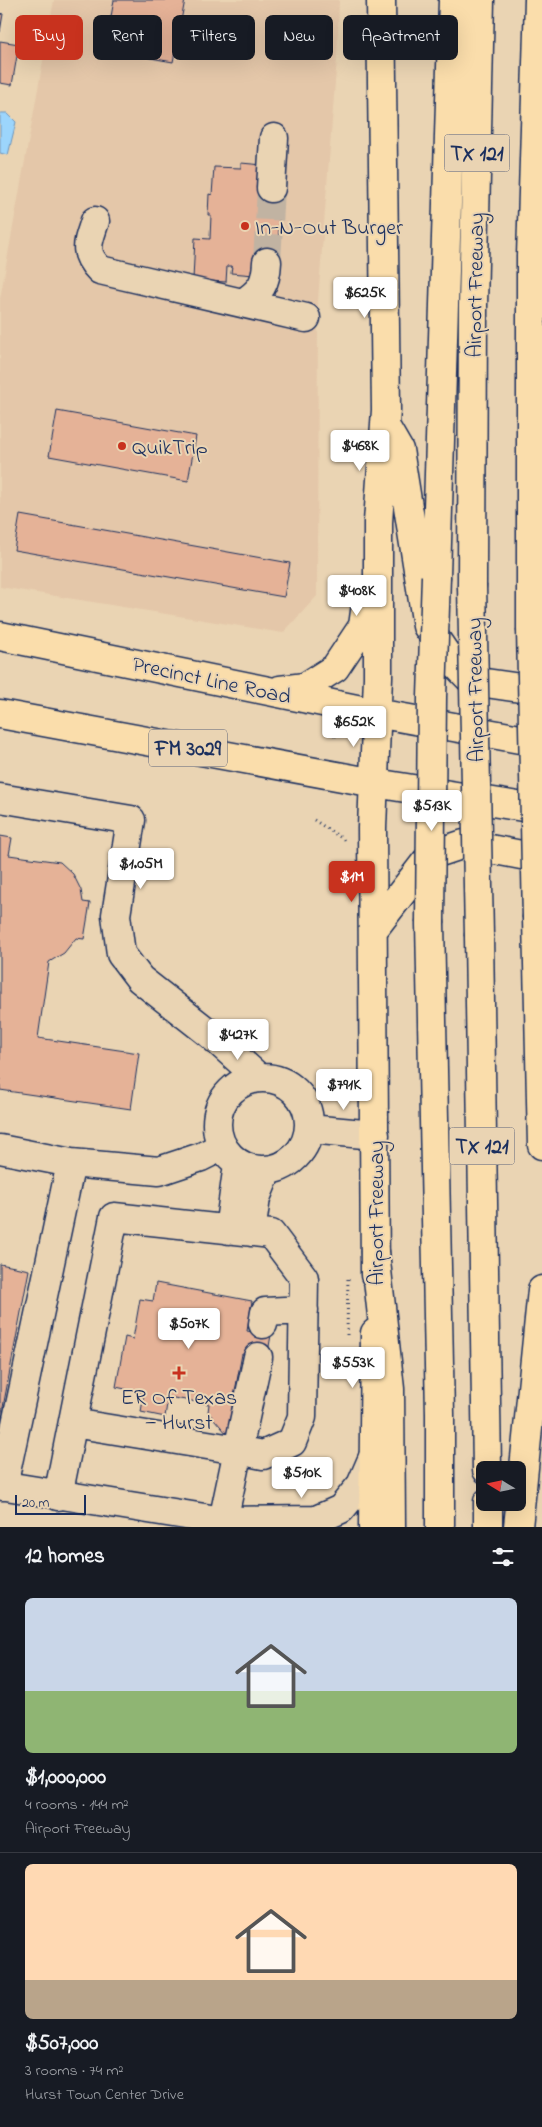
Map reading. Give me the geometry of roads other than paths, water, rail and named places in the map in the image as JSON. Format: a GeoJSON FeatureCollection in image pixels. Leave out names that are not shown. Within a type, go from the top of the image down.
{"type":"FeatureCollection","features":[{"type":"Feature","properties":{"kind":"main road","name":"Airport Freeway"},"geometry":{"type":"LineString","coordinates":[[372,1527],[375,1135],[372,828],[378,678],[378,522],[385,426],[386,309],[381,0]]}},
{"type":"Feature","properties":{"kind":"main road"},"geometry":{"type":"LineString","coordinates":[[440,1527],[440,1414],[430,923],[432,698],[453,0]]}},
{"type":"Feature","properties":{"kind":"main road","name":"Airport Freeway"},"geometry":{"type":"LineString","coordinates":[[480,0],[473,315],[472,585],[487,1461]]}},
{"type":"Feature","properties":{"kind":"main road"},"geometry":{"type":"LineString","coordinates":[[539,0],[531,256],[531,629],[542,1145]]}},
{"type":"Feature","properties":{"kind":"main road"},"geometry":{"type":"LineString","coordinates":[[385,426],[399,450],[427,626],[446,654],[472,681],[542,691]]}},
{"type":"Feature","properties":{"kind":"main road"},"geometry":{"type":"LineString","coordinates":[[271,691],[305,687],[335,668],[364,626],[378,522]]}},
{"type":"Feature","properties":{"kind":"main road","name":"Precinct Line Road"},"geometry":{"type":"LineString","coordinates":[[0,636],[376,713],[542,743]]}},
{"type":"Feature","properties":{"kind":"main road","name":"FM 3029"},"geometry":{"type":"LineString","coordinates":[[0,714],[375,783],[542,810]]}},
{"type":"Feature","properties":{"kind":"main road"},"geometry":{"type":"LineString","coordinates":[[373,930],[430,855],[464,844],[542,859]]}},
{"type":"Feature","properties":{"kind":"main road"},"geometry":{"type":"LineString","coordinates":[[375,1252],[390,1389],[391,1527]]}},
{"type":"Feature","properties":{"kind":"main road"},"geometry":{"type":"LineString","coordinates":[[518,1527],[542,1290]]}},
{"type":"Feature","properties":{"kind":"main road"},"geometry":{"type":"LineString","coordinates":[[488,1511],[488,1527]]}},
{"type":"Feature","properties":{"kind":"street"},"geometry":{"type":"LineString","coordinates":[[272,188],[274,138]]}},
{"type":"Feature","properties":{"kind":"street"},"geometry":{"type":"LineString","coordinates":[[95,221],[87,245],[90,260],[100,270],[306,318]]}},
{"type":"Feature","properties":{"kind":"street"},"geometry":{"type":"LineString","coordinates":[[243,303],[258,293],[266,278],[267,262]]}},
{"type":"Feature","properties":{"kind":"street"},"geometry":{"type":"LineString","coordinates":[[0,798],[131,820],[116,915],[121,954],[140,979],[210,1034],[259,1078]]}},
{"type":"Feature","properties":{"kind":"street"},"geometry":{"type":"LineString","coordinates":[[0,1149],[71,1162],[159,1171],[201,1157],[230,1155],[254,1170],[267,1171],[291,1162],[300,1152],[306,1141],[309,1129],[308,1113],[301,1098],[290,1086],[276,1079],[259,1078],[244,1081],[232,1090],[222,1102],[217,1116],[217,1132],[230,1155],[240,1231]]}},
{"type":"Feature","properties":{"kind":"street"},"geometry":{"type":"LineString","coordinates":[[309,1129],[375,1135]]}},
{"type":"Feature","properties":{"kind":"street"},"geometry":{"type":"LineString","coordinates":[[71,1162],[2,1485],[231,1524],[316,1520],[341,1509],[361,1486],[373,1457]]}},
{"type":"Feature","properties":{"kind":"street"},"geometry":{"type":"LineString","coordinates":[[240,1231],[267,1171]]}},
{"type":"Feature","properties":{"kind":"street"},"geometry":{"type":"LineString","coordinates":[[58,1496],[114,1217],[271,1234],[304,1278],[302,1417],[292,1442],[263,1455],[73,1423]]}},
{"type":"Feature","properties":{"kind":"street"},"geometry":{"type":"LineString","coordinates":[[262,1324],[265,1312],[304,1310]]}},
{"type":"Feature","properties":{"kind":"street"},"geometry":{"type":"LineString","coordinates":[[231,1524],[238,1450],[258,1357]]}},
{"type":"Feature","properties":{"kind":"water"},"geometry":{"type":"Polygon","coordinates":[[[0,113],[7,113],[16,122],[8,155],[0,153],[0,113]]]}},
{"type":"Feature","properties":{"kind":"tunnel"},"geometry":{"type":"LineString","coordinates":[[267,262],[271,188]]}},
{"type":"Feature","properties":{"kind":"place","name":"In-N-Out Burger"},"geometry":{"type":"Point","coordinates":[245,226]}},
{"type":"Feature","properties":{"kind":"place","name":"QuikTrip"},"geometry":{"type":"Point","coordinates":[122,446]}},
{"type":"Feature","properties":{"kind":"place","name":"ER Of Texas — Hurst"},"geometry":{"type":"Point","coordinates":[179,1373]}}]}
